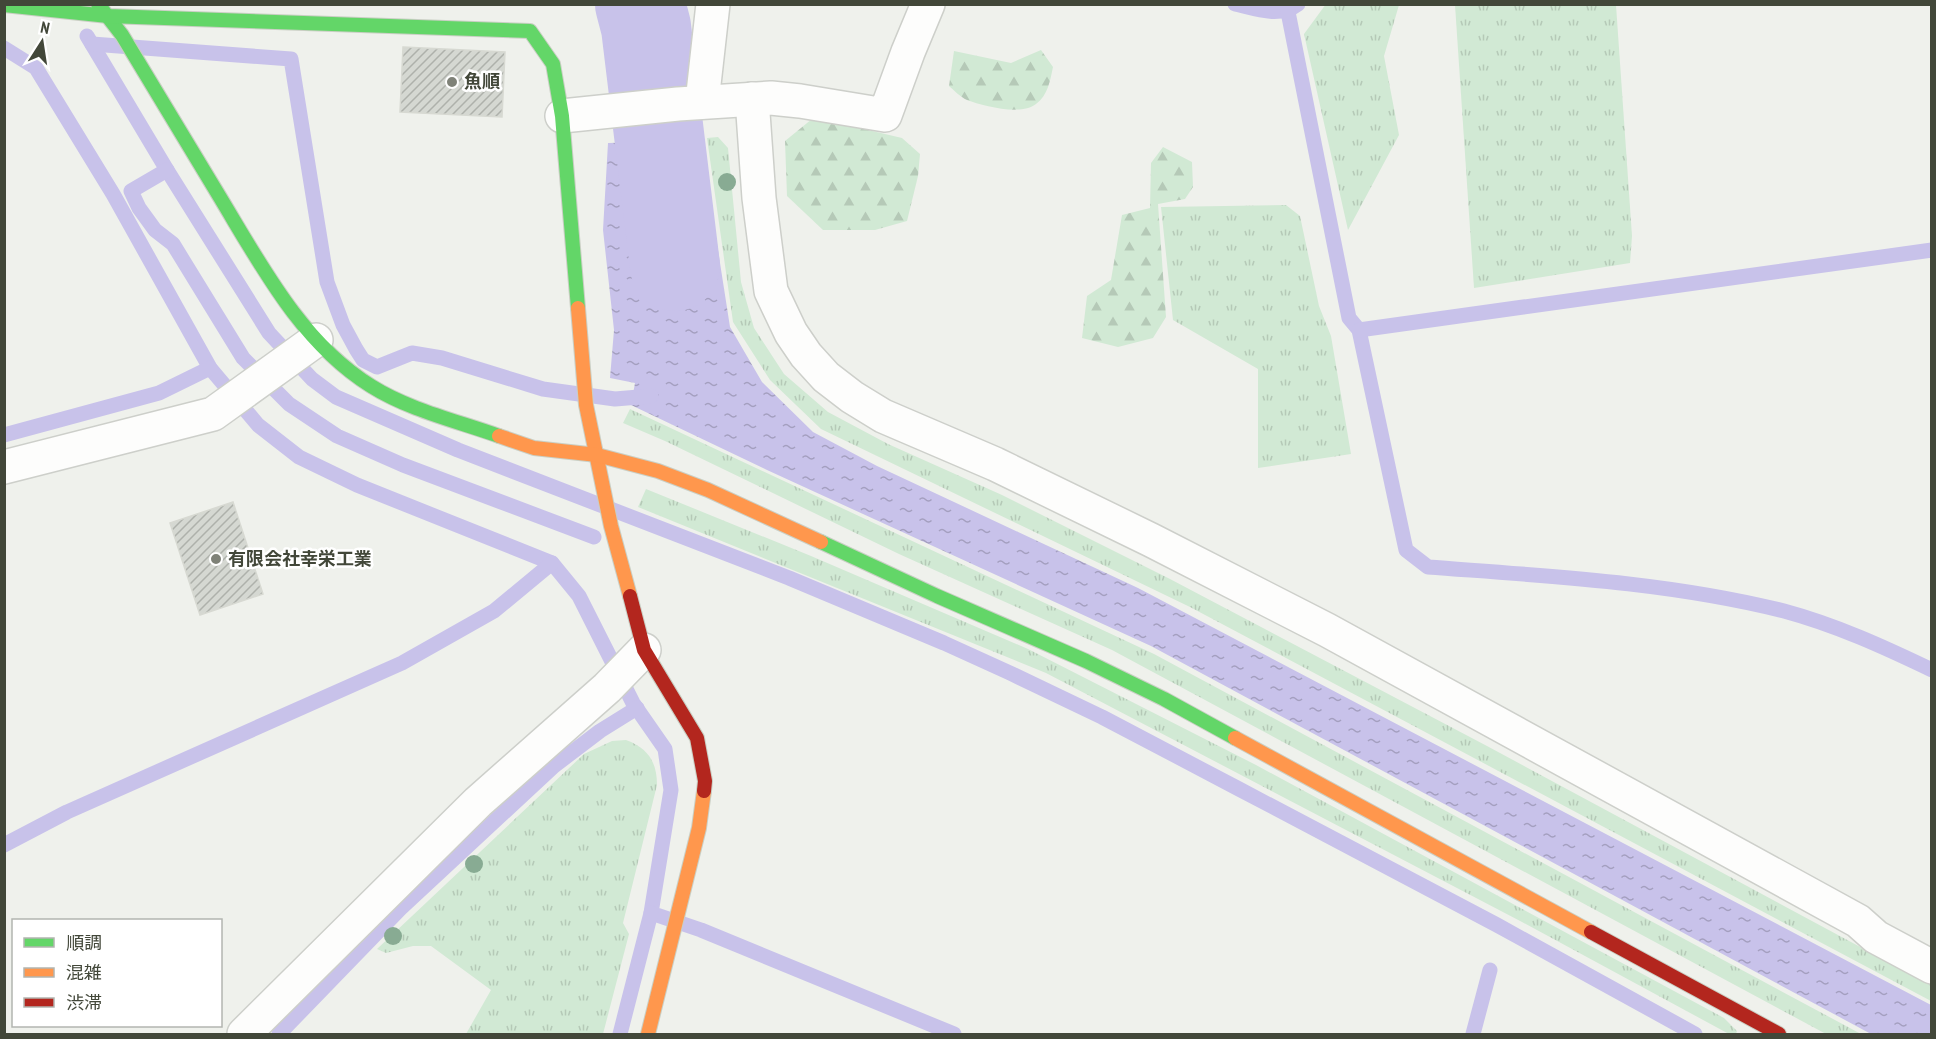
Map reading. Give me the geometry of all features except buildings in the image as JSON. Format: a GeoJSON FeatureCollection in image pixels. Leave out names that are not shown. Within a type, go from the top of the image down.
{"type":"FeatureCollection","features":[{"type":"Feature","properties":{"kind":"street"},"geometry":{"type":"LineString","coordinates":[[98,4],[122,35],[310,344],[372,387],[413,406],[534,448],[597,455],[658,471],[708,490],[937,596],[1086,661],[1164,699],[1779,1035]]}},
{"type":"Feature","properties":{"kind":"street"},"geometry":{"type":"LineString","coordinates":[[690,103],[713,4]]}},
{"type":"Feature","properties":{"kind":"street"},"geometry":{"type":"LineString","coordinates":[[562,116],[690,103],[771,98],[885,115],[928,4]]}},
{"type":"Feature","properties":{"kind":"street"},"geometry":{"type":"LineString","coordinates":[[4,5],[108,16],[530,32],[553,64],[562,116],[586,405],[638,656],[697,738],[705,782],[699,828],[648,1035]]}},
{"type":"Feature","properties":{"kind":"street"},"geometry":{"type":"LineString","coordinates":[[752,99],[759,198],[771,291],[791,333],[806,355],[826,377],[852,397],[883,416],[995,464],[1327,630],[1858,921],[1876,937],[1932,967]]}},
{"type":"Feature","properties":{"kind":"street"},"geometry":{"type":"LineString","coordinates":[[4,468],[213,414],[310,344]]}},
{"type":"Feature","properties":{"kind":"street"},"geometry":{"type":"LineString","coordinates":[[244,1035],[478,802],[607,688],[638,656]]}},
{"type":"Feature","properties":{"kind":"green space"},"geometry":{"type":"Polygon","coordinates":[[[1326,4],[1399,5],[1384,56],[1399,135],[1348,230],[1304,34],[1326,4]]]}},
{"type":"Feature","properties":{"kind":"green space"},"geometry":{"type":"Polygon","coordinates":[[[1455,5],[1616,5],[1632,236],[1630,263],[1474,288],[1455,5]]]}},
{"type":"Feature","properties":{"kind":"green space"},"geometry":{"type":"Polygon","coordinates":[[[1041,50],[1053,67],[1046,92],[1036,104],[1029,108],[1012,110],[982,105],[964,99],[949,86],[954,51],[1011,63],[1041,50]]]}},
{"type":"Feature","properties":{"kind":"green space"},"geometry":{"type":"Polygon","coordinates":[[[812,119],[902,138],[920,154],[918,176],[907,221],[875,230],[823,230],[787,196],[785,141],[812,119]]]}},
{"type":"Feature","properties":{"kind":"green space"},"geometry":{"type":"Polygon","coordinates":[[[718,137],[728,148],[741,282],[754,328],[784,374],[828,412],[888,444],[1002,495],[1170,579],[1487,746],[1931,985],[1931,1001],[1190,607],[821,429],[770,380],[733,322],[707,138],[718,137]]]}},
{"type":"Feature","properties":{"kind":"green space"},"geometry":{"type":"Polygon","coordinates":[[[1163,147],[1192,162],[1193,187],[1185,199],[1158,204],[1166,317],[1153,338],[1118,347],[1082,338],[1087,296],[1111,280],[1122,215],[1150,208],[1151,163],[1163,147]]]}},
{"type":"Feature","properties":{"kind":"green space"},"geometry":{"type":"Polygon","coordinates":[[[1286,205],[1300,216],[1319,306],[1331,336],[1351,454],[1258,468],[1258,369],[1173,320],[1161,207],[1286,205]]]}},
{"type":"Feature","properties":{"kind":"green space"},"geometry":{"type":"Polygon","coordinates":[[[630,409],[1154,654],[1861,1034],[1826,1034],[1112,650],[899,554],[623,423],[630,409]]]}},
{"type":"Feature","properties":{"kind":"green space"},"geometry":{"type":"Polygon","coordinates":[[[646,489],[811,556],[1028,649],[1256,765],[1724,1018],[1737,1031],[1736,1034],[1729,1034],[1522,922],[1046,673],[638,507],[646,489]]]}},
{"type":"Feature","properties":{"kind":"green space"},"geometry":{"type":"Polygon","coordinates":[[[626,740],[640,747],[650,757],[657,777],[657,785],[623,923],[629,934],[603,1034],[466,1034],[491,990],[431,946],[413,946],[386,953],[377,949],[584,754],[612,741],[626,740]]]}},
{"type":"Feature","properties":{"kind":"water"},"geometry":{"type":"Polygon","coordinates":[[[701,141],[730,327],[762,382],[813,432],[877,466],[1138,588],[1931,1005],[1931,1034],[1871,1034],[1151,646],[631,405],[635,383],[610,378],[614,330],[603,230],[608,143],[701,141]]]}},
{"type":"Feature","properties":{"kind":"waterway"},"geometry":{"type":"LineString","coordinates":[[640,4],[646,27],[675,266]]}},
{"type":"Feature","properties":{"kind":"waterway"},"geometry":{"type":"LineString","coordinates":[[1235,4],[1259,10],[1276,11],[1284,11],[1298,4]]}},
{"type":"Feature","properties":{"kind":"waterway"},"geometry":{"type":"LineString","coordinates":[[1288,12],[1349,318],[1359,330],[1406,550],[1428,567],[1562,577],[1652,587],[1696,593],[1784,611],[1841,630],[1932,670]]}},
{"type":"Feature","properties":{"kind":"waterway"},"geometry":{"type":"LineString","coordinates":[[87,36],[167,170],[269,333],[312,379],[336,397],[458,450],[789,578],[1010,673],[1102,717],[1239,789],[1497,925],[1695,1034]]}},
{"type":"Feature","properties":{"kind":"waterway"},"geometry":{"type":"LineString","coordinates":[[92,44],[291,59],[327,282],[343,325],[363,360],[377,367],[412,353],[442,358],[543,389],[615,399],[651,396]]}},
{"type":"Feature","properties":{"kind":"waterway"},"geometry":{"type":"LineString","coordinates":[[4,48],[36,68],[113,194],[210,368],[258,425],[299,457],[357,485],[552,563],[579,596],[633,703],[665,749],[671,790],[651,913],[701,930],[954,1034]]}},
{"type":"Feature","properties":{"kind":"waterway"},"geometry":{"type":"LineString","coordinates":[[167,170],[131,191],[139,208],[155,230],[173,244],[243,358],[289,404],[337,436],[403,465],[594,537]]}},
{"type":"Feature","properties":{"kind":"waterway"},"geometry":{"type":"LineString","coordinates":[[1359,330],[1932,250]]}},
{"type":"Feature","properties":{"kind":"waterway"},"geometry":{"type":"LineString","coordinates":[[4,435],[159,393],[210,368]]}},
{"type":"Feature","properties":{"kind":"waterway"},"geometry":{"type":"LineString","coordinates":[[4,845],[67,812],[402,663],[494,611],[552,563]]}},
{"type":"Feature","properties":{"kind":"waterway"},"geometry":{"type":"LineString","coordinates":[[279,1034],[400,909],[554,766],[600,731],[637,708]]}},
{"type":"Feature","properties":{"kind":"waterway"},"geometry":{"type":"LineString","coordinates":[[620,1034],[651,913]]}},
{"type":"Feature","properties":{"kind":"waterway"},"geometry":{"type":"LineString","coordinates":[[1473,1034],[1490,970]]}},
{"type":"Feature","properties":{"kind":"traffic: fast"},"geometry":{"type":"LineString","coordinates":[[98,4],[122,35],[268,277],[304,326],[324,348],[371,386],[401,402],[499,436]]}},
{"type":"Feature","properties":{"kind":"traffic: fast"},"geometry":{"type":"LineString","coordinates":[[4,5],[108,16],[530,31],[553,64],[562,116],[578,308]]}},
{"type":"Feature","properties":{"kind":"traffic: fast"},"geometry":{"type":"LineString","coordinates":[[821,542],[1086,661],[1164,699],[1235,738]]}},
{"type":"Feature","properties":{"kind":"traffic: slow"},"geometry":{"type":"LineString","coordinates":[[578,308],[586,405],[611,526],[630,596]]}},
{"type":"Feature","properties":{"kind":"traffic: slow"},"geometry":{"type":"LineString","coordinates":[[499,436],[534,448],[597,455],[658,471],[708,490],[821,542]]}},
{"type":"Feature","properties":{"kind":"traffic: slow"},"geometry":{"type":"LineString","coordinates":[[1235,738],[1591,932]]}},
{"type":"Feature","properties":{"kind":"traffic: slow"},"geometry":{"type":"LineString","coordinates":[[648,1034],[699,828],[704,791]]}},
{"type":"Feature","properties":{"kind":"traffic: jam"},"geometry":{"type":"LineString","coordinates":[[630,596],[644,650],[697,738],[705,781],[704,791]]}},
{"type":"Feature","properties":{"kind":"traffic: jam"},"geometry":{"type":"LineString","coordinates":[[1591,932],[1779,1034]]}},
{"type":"Feature","properties":{"kind":"place","name":"魚順"},"geometry":{"type":"Point","coordinates":[452,82]}},
{"type":"Feature","properties":{"kind":"place","name":"有限会社幸栄工業"},"geometry":{"type":"Point","coordinates":[216,559]}}]}
